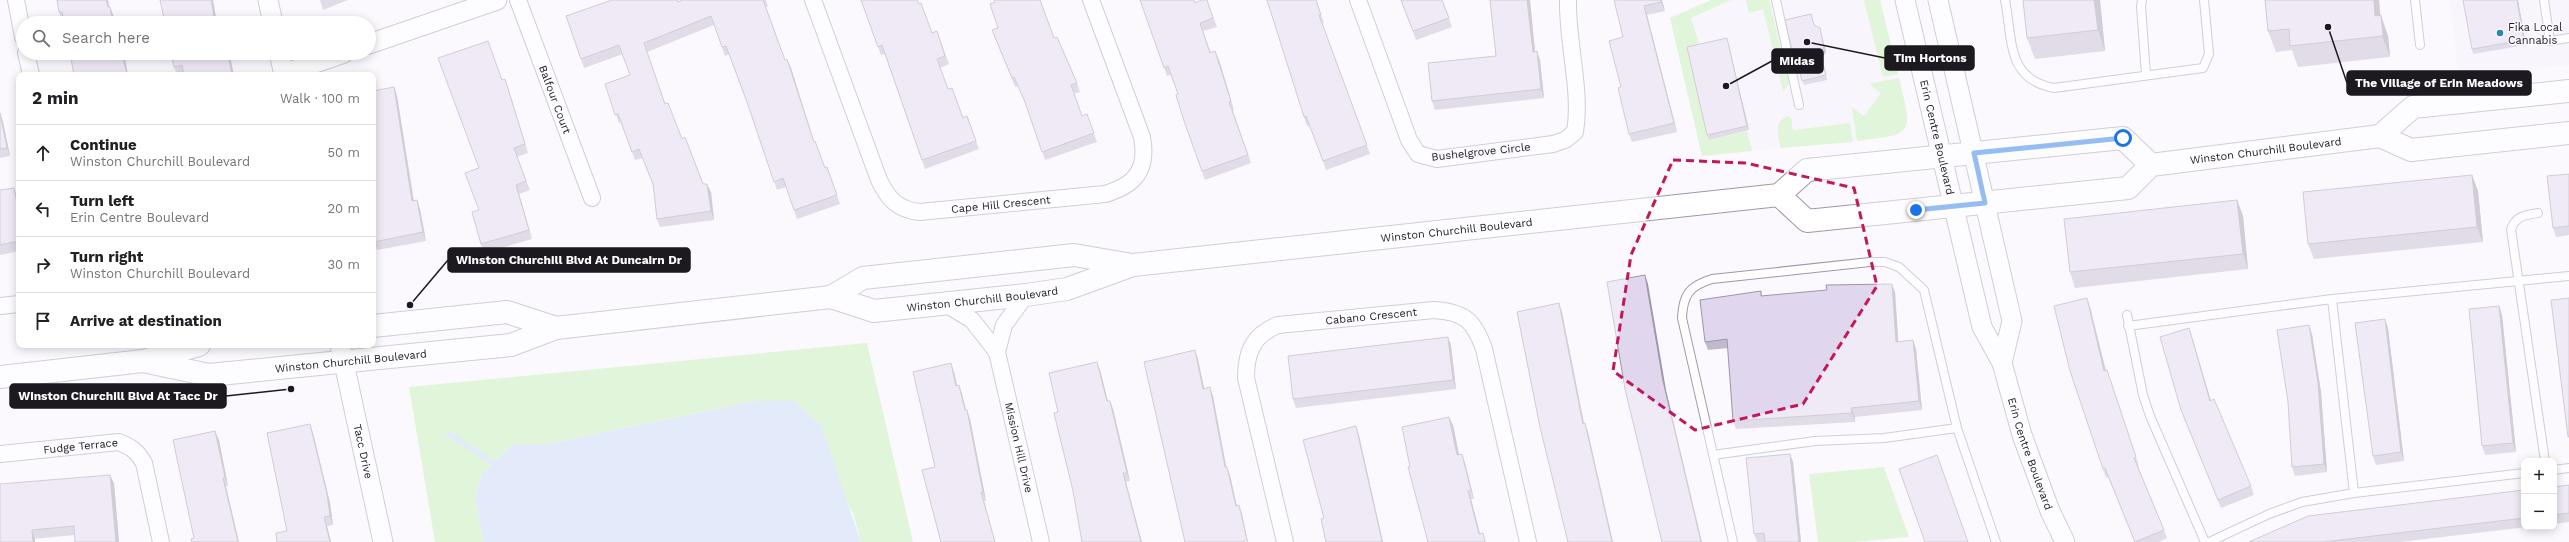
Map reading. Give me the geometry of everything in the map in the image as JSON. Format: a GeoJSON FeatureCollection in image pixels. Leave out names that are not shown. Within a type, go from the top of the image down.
{"type":"FeatureCollection","features":[{"type":"Feature","properties":{"kind":"main road"},"geometry":{"type":"LineString","coordinates":[[2569,91],[2414,107],[2380,136],[2411,150],[2569,134]]}},
{"type":"Feature","properties":{"kind":"main road","name":"Winston Churchill Boulevard"},"geometry":{"type":"LineString","coordinates":[[2152,165],[2380,136]]}},
{"type":"Feature","properties":{"kind":"main road"},"geometry":{"type":"LineString","coordinates":[[2123,138],[2152,165],[2128,188],[1807,221],[1779,195],[1807,170],[1974,153],[2123,138]]}},
{"type":"Feature","properties":{"kind":"main road","name":"Winston Churchill Boulevard"},"geometry":{"type":"LineString","coordinates":[[831,297],[874,311],[1026,296],[1067,289],[1133,265],[1779,195]]}},
{"type":"Feature","properties":{"kind":"main road","name":"Winston Churchill Boulevard"},"geometry":{"type":"LineString","coordinates":[[143,361],[209,375],[341,353],[511,345],[556,328],[831,297],[863,278],[1074,255],[1133,265]]}},
{"type":"Feature","properties":{"kind":"main road","name":"Winston Churchill Boulevard"},"geometry":{"type":"LineString","coordinates":[[376,326],[507,312],[556,328]]}},
{"type":"Feature","properties":{"kind":"main road","name":"Winston Churchill Boulevard"},"geometry":{"type":"LineString","coordinates":[[0,377],[143,361],[188,348]]}},
{"type":"Feature","properties":{"kind":"street"},"geometry":{"type":"LineString","coordinates":[[16,0],[19,16]]}},
{"type":"Feature","properties":{"kind":"street"},"geometry":{"type":"LineString","coordinates":[[268,0],[271,16]]}},
{"type":"Feature","properties":{"kind":"street"},"geometry":{"type":"LineString","coordinates":[[376,42],[497,0]]}},
{"type":"Feature","properties":{"kind":"street","name":"Balfour Court"},"geometry":{"type":"LineString","coordinates":[[518,0],[592,198]]}},
{"type":"Feature","properties":{"kind":"street","name":"Cape Hill Crescent"},"geometry":{"type":"LineString","coordinates":[[812,0],[878,180],[887,196],[897,205],[908,211],[920,212],[1105,194],[1120,190],[1132,181],[1142,169],[1145,153],[1142,137],[1091,0]]}},
{"type":"Feature","properties":{"kind":"street","name":"Bushelgrove Circle"},"geometry":{"type":"LineString","coordinates":[[1358,0],[1409,140],[1418,154],[1437,159],[1553,144],[1565,140],[1575,132],[1577,112],[1567,20],[1568,0]]}},
{"type":"Feature","properties":{"kind":"street","name":"Erin Centre Boulevard"},"geometry":{"type":"LineString","coordinates":[[1905,0],[1982,327],[2002,363],[2022,434],[2050,511],[2065,542]]}},
{"type":"Feature","properties":{"kind":"street","name":"Erin Centre Boulevard"},"geometry":{"type":"LineString","coordinates":[[1938,0],[2012,320],[2002,363]]}},
{"type":"Feature","properties":{"kind":"street"},"geometry":{"type":"LineString","coordinates":[[27,60],[29,72]]}},
{"type":"Feature","properties":{"kind":"street"},"geometry":{"type":"LineString","coordinates":[[280,60],[283,72]]}},
{"type":"Feature","properties":{"kind":"street"},"geometry":{"type":"LineString","coordinates":[[289,72],[324,60]]}},
{"type":"Feature","properties":{"kind":"street","name":"Mission Hill Drive"},"geometry":{"type":"LineString","coordinates":[[1026,296],[1004,325],[998,352],[1041,542]]}},
{"type":"Feature","properties":{"kind":"street","name":"Mission Hill Drive"},"geometry":{"type":"LineString","coordinates":[[944,303],[976,324],[998,352]]}},
{"type":"Feature","properties":{"kind":"street"},"geometry":{"type":"LineString","coordinates":[[0,306],[16,304]]}},
{"type":"Feature","properties":{"kind":"street","name":"Cabano Crescent"},"geometry":{"type":"LineString","coordinates":[[1285,542],[1246,378],[1246,361],[1256,338],[1265,330],[1278,325],[1434,310],[1458,314],[1476,329],[1484,349],[1528,542]]}},
{"type":"Feature","properties":{"kind":"street","name":"Tacc Drive"},"geometry":{"type":"LineString","coordinates":[[341,353],[383,542]]}},
{"type":"Feature","properties":{"kind":"street","name":"Fudge Terrace"},"geometry":{"type":"LineString","coordinates":[[0,454],[119,442],[128,446],[137,451],[144,463],[161,542]]}},
{"type":"Feature","properties":{"kind":"lane"},"geometry":{"type":"LineString","coordinates":[[1776,0],[1799,105]]}},
{"type":"Feature","properties":{"kind":"lane"},"geometry":{"type":"LineString","coordinates":[[2005,0],[2016,61],[2021,72],[2035,83],[2054,88],[2197,70],[2202,68],[2207,62],[2210,54],[2204,0]]}},
{"type":"Feature","properties":{"kind":"lane"},"geometry":{"type":"LineString","coordinates":[[2142,0],[2140,6],[2146,76]]}},
{"type":"Feature","properties":{"kind":"lane"},"geometry":{"type":"LineString","coordinates":[[2415,0],[2420,45]]}},
{"type":"Feature","properties":{"kind":"lane"},"geometry":{"type":"LineString","coordinates":[[2544,0],[2550,41],[2569,38]]}},
{"type":"Feature","properties":{"kind":"lane"},"geometry":{"type":"LineString","coordinates":[[2538,213],[2520,216],[2513,223],[2510,230],[2520,281],[2545,458]]}},
{"type":"Feature","properties":{"kind":"lane"},"geometry":{"type":"LineString","coordinates":[[1733,542],[1682,318],[1682,306],[1696,284],[1712,279],[1870,262],[1885,262],[1899,267],[1924,290],[1957,428],[1996,542]]}},
{"type":"Feature","properties":{"kind":"lane"},"geometry":{"type":"LineString","coordinates":[[2128,326],[2332,299],[2569,276]]}},
{"type":"Feature","properties":{"kind":"lane"},"geometry":{"type":"LineString","coordinates":[[2332,299],[2354,493]]}},
{"type":"Feature","properties":{"kind":"lane"},"geometry":{"type":"LineString","coordinates":[[2127,315],[2143,395],[2150,416],[2204,542]]}},
{"type":"Feature","properties":{"kind":"lane"},"geometry":{"type":"LineString","coordinates":[[1712,455],[1815,441],[1884,438],[1957,428]]}},
{"type":"Feature","properties":{"kind":"lane"},"geometry":{"type":"LineString","coordinates":[[2557,470],[2569,468]]}},
{"type":"Feature","properties":{"kind":"lane"},"geometry":{"type":"LineString","coordinates":[[2209,542],[2288,506],[2354,493],[2521,473]]}},
{"type":"Feature","properties":{"kind":"highlighted area"},"geometry":{"type":"Polygon","coordinates":[[[1673,160],[1746,163],[1854,188],[1877,286],[1803,404],[1695,430],[1613,371],[1631,255],[1673,160]]]}},
{"type":"Feature","properties":{"kind":"shaded area"},"geometry":{"type":"Polygon","coordinates":[[[1711,0],[1880,0],[1909,118],[1906,127],[1896,136],[1702,156],[1670,18],[1711,0]]]}},
{"type":"Feature","properties":{"kind":"shaded area"},"geometry":{"type":"Polygon","coordinates":[[[2450,0],[2569,0],[2569,65],[2458,76],[2450,0]]]}},
{"type":"Feature","properties":{"kind":"green space"},"geometry":{"type":"Polygon","coordinates":[[[1711,0],[1731,0],[1691,18],[1701,49],[1709,140],[1747,131],[1752,151],[1702,156],[1670,18],[1711,0]]]}},
{"type":"Feature","properties":{"kind":"green space"},"geometry":{"type":"Polygon","coordinates":[[[1746,0],[1769,0],[1789,83],[1783,92],[1763,9],[1749,13],[1746,0]]]}},
{"type":"Feature","properties":{"kind":"green space"},"geometry":{"type":"Polygon","coordinates":[[[1864,0],[1880,0],[1898,74],[1883,77],[1864,0]]]}},
{"type":"Feature","properties":{"kind":"green space"},"geometry":{"type":"Polygon","coordinates":[[[1899,78],[1906,110],[1907,121],[1905,128],[1900,133],[1890,136],[1857,141],[1852,107],[1864,116],[1881,93],[1869,84],[1899,78]]]}},
{"type":"Feature","properties":{"kind":"green space"},"geometry":{"type":"Polygon","coordinates":[[[1788,116],[1791,118],[1793,130],[1850,123],[1853,142],[1781,148],[1778,126],[1783,119],[1788,116]]]}},
{"type":"Feature","properties":{"kind":"green space"},"geometry":{"type":"Polygon","coordinates":[[[867,343],[913,542],[861,542],[853,513],[794,401],[755,401],[547,444],[513,444],[482,474],[475,497],[483,542],[435,542],[409,387],[867,343]]]}},
{"type":"Feature","properties":{"kind":"green space"},"geometry":{"type":"Polygon","coordinates":[[[1884,467],[1909,537],[1854,542],[1818,542],[1809,474],[1884,467]]]}},
{"type":"Feature","properties":{"kind":"water"},"geometry":{"type":"Polygon","coordinates":[[[755,401],[795,401],[822,427],[861,542],[483,542],[475,497],[482,474],[513,444],[547,444],[755,401]]]}},
{"type":"Feature","properties":{"kind":"building"},"geometry":{"type":"Polygon","coordinates":[[[57,0],[106,0],[108,7],[110,7],[112,16],[63,16],[62,12],[59,12],[57,0]]]}},
{"type":"Feature","properties":{"kind":"building"},"geometry":{"type":"Polygon","coordinates":[[[160,0],[211,0],[214,16],[163,16],[160,0]]]}},
{"type":"Feature","properties":{"kind":"building"},"geometry":{"type":"Polygon","coordinates":[[[612,0],[677,0],[678,2],[682,0],[763,0],[785,60],[787,59],[814,142],[815,141],[825,168],[827,167],[837,195],[794,210],[783,178],[774,182],[726,46],[722,47],[711,16],[644,43],[665,104],[668,103],[682,139],[685,137],[703,184],[707,184],[711,211],[657,219],[653,184],[639,149],[632,152],[618,114],[615,115],[605,84],[630,75],[619,45],[581,59],[566,16],[612,0]]]}},
{"type":"Feature","properties":{"kind":"building"},"geometry":{"type":"Polygon","coordinates":[[[861,0],[917,0],[919,4],[921,3],[932,33],[937,31],[945,56],[937,59],[948,89],[952,88],[963,118],[967,116],[976,141],[922,160],[882,45],[878,47],[861,0]]]}},
{"type":"Feature","properties":{"kind":"building"},"geometry":{"type":"Polygon","coordinates":[[[994,0],[1040,0],[1054,38],[1057,37],[1077,83],[1071,85],[1082,116],[1087,114],[1094,133],[1042,152],[1025,102],[1014,77],[1012,78],[992,30],[998,28],[990,4],[995,2],[994,0]]]}},
{"type":"Feature","properties":{"kind":"building"},"geometry":{"type":"Polygon","coordinates":[[[1140,0],[1194,0],[1195,3],[1202,0],[1207,0],[1213,18],[1200,23],[1210,53],[1215,51],[1231,101],[1229,102],[1248,155],[1202,171],[1184,121],[1176,95],[1178,94],[1168,66],[1164,68],[1140,0]]]}},
{"type":"Feature","properties":{"kind":"building"},"geometry":{"type":"Polygon","coordinates":[[[1267,0],[1316,0],[1321,15],[1319,15],[1367,145],[1323,161],[1306,116],[1304,117],[1267,0]]]}},
{"type":"Feature","properties":{"kind":"building"},"geometry":{"type":"Polygon","coordinates":[[[1401,0],[1442,0],[1449,18],[1413,31],[1401,0]]]}},
{"type":"Feature","properties":{"kind":"building"},"geometry":{"type":"Polygon","coordinates":[[[1490,0],[1527,0],[1533,52],[1537,51],[1541,89],[1432,101],[1428,63],[1496,56],[1490,0]]]}},
{"type":"Feature","properties":{"kind":"building"},"geometry":{"type":"Polygon","coordinates":[[[1614,0],[1661,0],[1661,2],[1644,6],[1674,123],[1629,134],[1618,88],[1621,87],[1609,41],[1623,37],[1614,0]]]}},
{"type":"Feature","properties":{"kind":"building"},"geometry":{"type":"Polygon","coordinates":[[[2023,0],[2094,0],[2098,30],[2027,38],[2023,0]]]}},
{"type":"Feature","properties":{"kind":"building"},"geometry":{"type":"Polygon","coordinates":[[[2265,0],[2374,0],[2375,16],[2381,15],[2383,36],[2290,46],[2289,29],[2268,31],[2265,0]]]}},
{"type":"Feature","properties":{"kind":"building"},"geometry":{"type":"Polygon","coordinates":[[[2463,0],[2517,0],[2524,40],[2472,49],[2463,0]]]}},
{"type":"Feature","properties":{"kind":"building"},"geometry":{"type":"Polygon","coordinates":[[[1811,14],[1814,25],[1820,28],[1824,47],[1820,53],[1826,75],[1802,81],[1799,68],[1796,68],[1785,20],[1811,14]]]}},
{"type":"Feature","properties":{"kind":"building"},"geometry":{"type":"Polygon","coordinates":[[[1727,38],[1747,126],[1707,135],[1687,47],[1727,38]]]}},
{"type":"Feature","properties":{"kind":"building"},"geometry":{"type":"Polygon","coordinates":[[[488,41],[502,80],[505,79],[525,144],[514,148],[526,181],[516,185],[529,230],[481,244],[472,212],[479,210],[465,173],[479,168],[438,58],[488,41]]]}},
{"type":"Feature","properties":{"kind":"building"},"geometry":{"type":"Polygon","coordinates":[[[71,60],[124,60],[126,72],[73,72],[71,60]]]}},
{"type":"Feature","properties":{"kind":"building"},"geometry":{"type":"Polygon","coordinates":[[[172,60],[229,60],[231,72],[183,72],[182,65],[174,67],[172,60]]]}},
{"type":"Feature","properties":{"kind":"building"},"geometry":{"type":"Polygon","coordinates":[[[394,87],[412,201],[417,200],[423,232],[376,242],[376,90],[394,87]]]}},
{"type":"Feature","properties":{"kind":"building"},"geometry":{"type":"Polygon","coordinates":[[[0,113],[7,148],[0,149],[0,113]]]}},
{"type":"Feature","properties":{"kind":"building"},"geometry":{"type":"Polygon","coordinates":[[[2569,174],[2569,226],[2553,228],[2547,176],[2569,174]]]}},
{"type":"Feature","properties":{"kind":"building"},"geometry":{"type":"Polygon","coordinates":[[[2472,175],[2477,227],[2308,244],[2303,192],[2472,175]]]}},
{"type":"Feature","properties":{"kind":"building"},"geometry":{"type":"Polygon","coordinates":[[[14,188],[16,198],[16,242],[0,245],[0,190],[14,188]]]}},
{"type":"Feature","properties":{"kind":"building"},"geometry":{"type":"Polygon","coordinates":[[[2237,200],[2243,254],[2070,272],[2064,219],[2237,200]]]}},
{"type":"Feature","properties":{"kind":"building"},"geometry":{"type":"Polygon","coordinates":[[[1645,275],[1663,381],[1701,542],[1662,542],[1625,389],[1607,282],[1645,275]]]}},
{"type":"Feature","properties":{"kind":"building"},"geometry":{"type":"Polygon","coordinates":[[[1892,284],[1896,342],[1913,340],[1919,401],[1851,408],[1852,413],[1733,421],[1727,339],[1705,342],[1700,300],[1761,291],[1761,296],[1827,290],[1826,285],[1892,284]]]}},
{"type":"Feature","properties":{"kind":"building"},"geometry":{"type":"Polygon","coordinates":[[[2087,298],[2104,371],[2107,370],[2136,457],[2134,458],[2164,530],[2135,542],[2105,468],[2103,469],[2070,371],[2054,306],[2087,298]]]}},
{"type":"Feature","properties":{"kind":"building"},"geometry":{"type":"Polygon","coordinates":[[[2569,298],[2569,437],[2568,437],[2551,300],[2569,298]]]}},
{"type":"Feature","properties":{"kind":"building"},"geometry":{"type":"Polygon","coordinates":[[[1559,303],[1583,424],[1585,423],[1612,542],[1568,542],[1540,427],[1517,312],[1559,303]]]}},
{"type":"Feature","properties":{"kind":"building"},"geometry":{"type":"Polygon","coordinates":[[[2499,306],[2513,443],[2482,446],[2469,309],[2499,306]]]}},
{"type":"Feature","properties":{"kind":"building"},"geometry":{"type":"Polygon","coordinates":[[[2385,319],[2401,452],[2373,456],[2355,323],[2385,319]]]}},
{"type":"Feature","properties":{"kind":"building"},"geometry":{"type":"Polygon","coordinates":[[[2309,325],[2318,383],[2324,464],[2292,467],[2288,402],[2277,330],[2309,325]]]}},
{"type":"Feature","properties":{"kind":"building"},"geometry":{"type":"Polygon","coordinates":[[[2189,328],[2210,401],[2214,399],[2251,486],[2218,500],[2181,410],[2160,337],[2189,328]]]}},
{"type":"Feature","properties":{"kind":"building"},"geometry":{"type":"Polygon","coordinates":[[[1448,337],[1453,380],[1293,399],[1288,356],[1448,337]]]}},
{"type":"Feature","properties":{"kind":"building"},"geometry":{"type":"Polygon","coordinates":[[[1195,350],[1203,389],[1210,387],[1225,467],[1227,467],[1236,506],[1239,505],[1247,540],[1244,542],[1185,542],[1144,362],[1195,350]]]}},
{"type":"Feature","properties":{"kind":"building"},"geometry":{"type":"Polygon","coordinates":[[[1097,362],[1107,401],[1110,401],[1127,473],[1123,473],[1141,542],[1082,542],[1073,491],[1054,413],[1058,412],[1049,373],[1097,362]]]}},
{"type":"Feature","properties":{"kind":"building"},"geometry":{"type":"Polygon","coordinates":[[[951,363],[956,386],[959,385],[965,410],[967,410],[983,492],[981,492],[995,542],[941,542],[922,470],[935,467],[913,372],[951,363]]]}},
{"type":"Feature","properties":{"kind":"building"},"geometry":{"type":"Polygon","coordinates":[[[1449,417],[1457,455],[1462,454],[1471,490],[1468,491],[1479,534],[1483,533],[1485,542],[1428,542],[1408,467],[1410,467],[1402,427],[1449,417]]]}},
{"type":"Feature","properties":{"kind":"building"},"geometry":{"type":"Polygon","coordinates":[[[310,424],[327,494],[330,516],[324,517],[330,542],[277,542],[276,533],[287,531],[267,433],[310,424]]]}},
{"type":"Feature","properties":{"kind":"building"},"geometry":{"type":"Polygon","coordinates":[[[1356,426],[1382,541],[1326,542],[1321,519],[1324,518],[1303,440],[1356,426]]]}},
{"type":"Feature","properties":{"kind":"building"},"geometry":{"type":"Polygon","coordinates":[[[215,431],[225,477],[223,478],[238,542],[192,542],[191,539],[194,538],[173,440],[215,431]]]}},
{"type":"Feature","properties":{"kind":"building"},"geometry":{"type":"Polygon","coordinates":[[[1790,454],[1799,542],[1765,542],[1764,533],[1754,534],[1746,458],[1790,454]]]}},
{"type":"Feature","properties":{"kind":"building"},"geometry":{"type":"Polygon","coordinates":[[[1937,455],[1968,542],[1925,542],[1899,469],[1937,455]]]}},
{"type":"Feature","properties":{"kind":"building"},"geometry":{"type":"Polygon","coordinates":[[[110,475],[116,542],[75,542],[74,526],[32,530],[33,542],[0,542],[0,484],[110,475]]]}},
{"type":"Feature","properties":{"kind":"building"},"geometry":{"type":"Polygon","coordinates":[[[2569,485],[2569,513],[2557,515],[2557,487],[2569,485]]]}},
{"type":"Feature","properties":{"kind":"building"},"geometry":{"type":"Polygon","coordinates":[[[2521,490],[2521,518],[2323,542],[2249,542],[2308,516],[2521,490]]]}},
{"type":"Feature","properties":{"kind":"waterway"},"geometry":{"type":"LineString","coordinates":[[449,434],[500,467]]}},
{"type":"Feature","properties":{"kind":"place","name":"The Village of Erin Meadows"},"geometry":{"type":"Point","coordinates":[2328,27]}},
{"type":"Feature","properties":{"kind":"place","name":"Fika Local Cannabis"},"geometry":{"type":"Point","coordinates":[2500,33]}},
{"type":"Feature","properties":{"kind":"place","name":"Tim Hortons"},"geometry":{"type":"Point","coordinates":[1807,42]}},
{"type":"Feature","properties":{"kind":"place","name":"Midas"},"geometry":{"type":"Point","coordinates":[1726,86]}},
{"type":"Feature","properties":{"kind":"place","name":"Winston Churchill Blvd At Duncairn Dr"},"geometry":{"type":"Point","coordinates":[410,305]}},
{"type":"Feature","properties":{"kind":"place","name":"Winston Churchill Blvd At Tacc Dr"},"geometry":{"type":"Point","coordinates":[291,389]}},
{"type":"Feature","properties":{"kind":"route"},"geometry":{"type":"LineString","coordinates":[[1916,210],[1985,203],[1974,153],[2123,138]]}}]}
